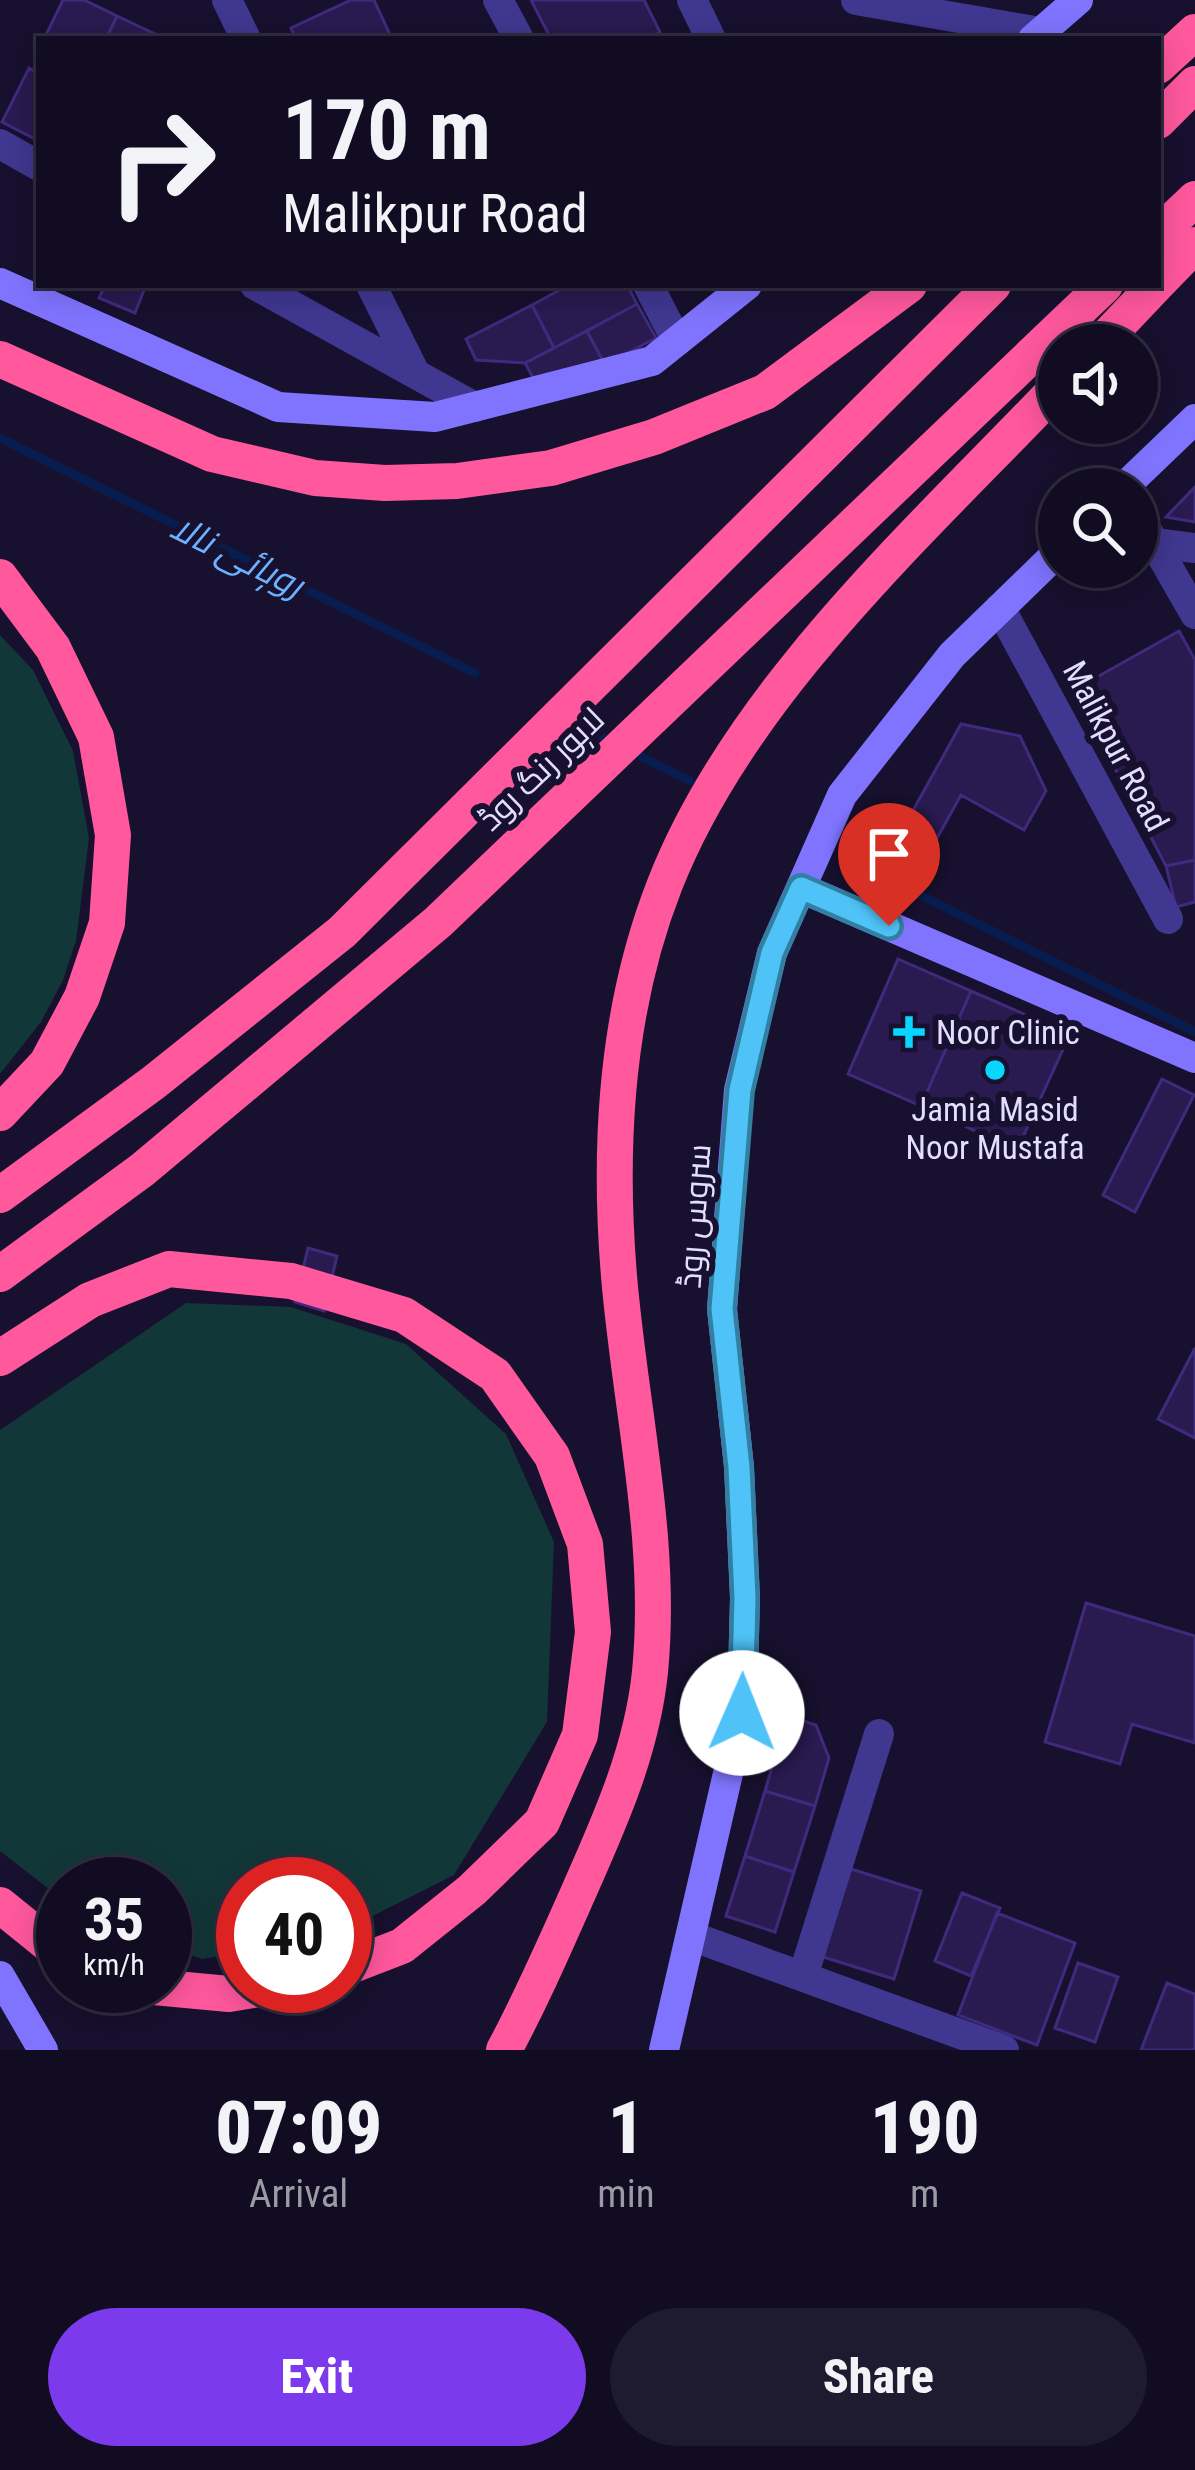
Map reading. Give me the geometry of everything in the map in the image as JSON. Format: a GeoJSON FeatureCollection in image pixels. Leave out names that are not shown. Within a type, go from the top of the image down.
{"type":"FeatureCollection","features":[{"type":"Feature","properties":{"kind":"highway"},"geometry":{"type":"LineString","coordinates":[[1161,63],[1195,32]]}},
{"type":"Feature","properties":{"kind":"highway"},"geometry":{"type":"LineString","coordinates":[[1161,118],[1195,84]]}},
{"type":"Feature","properties":{"kind":"highway"},"geometry":{"type":"LineString","coordinates":[[1161,231],[1195,199]]}},
{"type":"Feature","properties":{"kind":"highway"},"geometry":{"type":"LineString","coordinates":[[1161,280],[1195,245]]}},
{"type":"Feature","properties":{"kind":"highway"},"geometry":{"type":"LineString","coordinates":[[0,358],[212,454],[315,478],[457,481],[551,468],[654,437],[765,392],[905,288]]}},
{"type":"Feature","properties":{"kind":"highway","name":"لاہور رنگ روڈ"},"geometry":{"type":"LineString","coordinates":[[0,1196],[153,1083],[342,932],[990,288]]}},
{"type":"Feature","properties":{"kind":"highway","name":"لاہور رنگ روڈ"},"geometry":{"type":"LineString","coordinates":[[0,1274],[142,1171],[438,922],[1102,288]]}},
{"type":"Feature","properties":{"kind":"highway"},"geometry":{"type":"LineString","coordinates":[[1119,324],[1153,288]]}},
{"type":"Feature","properties":{"kind":"highway"},"geometry":{"type":"LineString","coordinates":[[504,2050],[533,1996],[624,1790],[650,1674],[652,1543],[618,1274],[614,1117],[634,977],[665,884],[715,779],[796,669],[1038,408]]}},
{"type":"Feature","properties":{"kind":"highway"},"geometry":{"type":"LineString","coordinates":[[0,577],[53,648],[96,737],[113,835],[107,923],[82,997],[46,1063],[0,1113]]}},
{"type":"Feature","properties":{"kind":"highway"},"geometry":{"type":"LineString","coordinates":[[0,1358],[90,1300],[169,1269],[291,1281],[404,1315],[495,1376],[552,1456],[585,1544],[592,1632],[580,1736],[542,1822],[472,1890],[402,1946],[372,1958]]}},
{"type":"Feature","properties":{"kind":"highway"},"geometry":{"type":"LineString","coordinates":[[0,1905],[36,1934]]}},
{"type":"Feature","properties":{"kind":"street"},"geometry":{"type":"LineString","coordinates":[[226,0],[244,36]]}},
{"type":"Feature","properties":{"kind":"street"},"geometry":{"type":"LineString","coordinates":[[498,0],[517,36]]}},
{"type":"Feature","properties":{"kind":"street"},"geometry":{"type":"LineString","coordinates":[[692,0],[710,36]]}},
{"type":"Feature","properties":{"kind":"street"},"geometry":{"type":"LineString","coordinates":[[856,0],[1037,36],[1078,0]]}},
{"type":"Feature","properties":{"kind":"street"},"geometry":{"type":"LineString","coordinates":[[0,144],[36,164]]}},
{"type":"Feature","properties":{"kind":"street"},"geometry":{"type":"LineString","coordinates":[[0,284],[278,407],[435,417],[652,361],[743,288]]}},
{"type":"Feature","properties":{"kind":"street"},"geometry":{"type":"LineString","coordinates":[[260,288],[475,407]]}},
{"type":"Feature","properties":{"kind":"street"},"geometry":{"type":"LineString","coordinates":[[372,288],[415,374]]}},
{"type":"Feature","properties":{"kind":"street"},"geometry":{"type":"LineString","coordinates":[[650,288],[677,341]]}},
{"type":"Feature","properties":{"kind":"street"},"geometry":{"type":"LineString","coordinates":[[1146,468],[1191,428]]}},
{"type":"Feature","properties":{"kind":"street"},"geometry":{"type":"LineString","coordinates":[[1158,543],[1195,548]]}},
{"type":"Feature","properties":{"kind":"street"},"geometry":{"type":"LineString","coordinates":[[1158,548],[1195,614]]}},
{"type":"Feature","properties":{"kind":"street","name":"سروس روڈ"},"geometry":{"type":"LineString","coordinates":[[664,2050],[742,1713],[745,1598],[740,1489],[722,1309],[740,1090],[772,953],[842,795],[952,655],[1038,571]]}},
{"type":"Feature","properties":{"kind":"street","name":"Malikpur Road"},"geometry":{"type":"LineString","coordinates":[[1000,608],[1168,919]]}},
{"type":"Feature","properties":{"kind":"street"},"geometry":{"type":"LineString","coordinates":[[801,888],[1195,1058]]}},
{"type":"Feature","properties":{"kind":"street"},"geometry":{"type":"LineString","coordinates":[[802,1976],[878,1734]]}},
{"type":"Feature","properties":{"kind":"street"},"geometry":{"type":"LineString","coordinates":[[691,1936],[990,2047]]}},
{"type":"Feature","properties":{"kind":"street"},"geometry":{"type":"LineString","coordinates":[[0,1976],[43,2050]]}},
{"type":"Feature","properties":{"kind":"green space"},"geometry":{"type":"Polygon","coordinates":[[[0,635],[33,670],[73,751],[89,838],[76,941],[63,980],[41,1022],[0,1074],[0,635]]]}},
{"type":"Feature","properties":{"kind":"green space"},"geometry":{"type":"Polygon","coordinates":[[[186,1303],[291,1307],[406,1344],[506,1434],[554,1542],[547,1722],[454,1875],[372,1916],[372,1857],[216,1857],[216,1957],[202,1959],[192,1955],[192,1857],[36,1857],[36,1879],[0,1851],[0,1430],[186,1303]]]}},
{"type":"Feature","properties":{"kind":"building"},"geometry":{"type":"Polygon","coordinates":[[[63,0],[84,0],[117,16],[107,36],[45,36],[63,0]]]}},
{"type":"Feature","properties":{"kind":"building"},"geometry":{"type":"Polygon","coordinates":[[[351,0],[374,0],[391,36],[295,36],[291,28],[351,0]]]}},
{"type":"Feature","properties":{"kind":"building"},"geometry":{"type":"Polygon","coordinates":[[[531,0],[644,0],[660,32],[652,36],[549,36],[531,0]]]}},
{"type":"Feature","properties":{"kind":"building"},"geometry":{"type":"Polygon","coordinates":[[[117,16],[160,36],[107,36],[117,16]]]}},
{"type":"Feature","properties":{"kind":"building"},"geometry":{"type":"Polygon","coordinates":[[[29,68],[36,72],[36,139],[2,122],[29,68]]]}},
{"type":"Feature","properties":{"kind":"building"},"geometry":{"type":"Polygon","coordinates":[[[104,288],[145,288],[135,313],[99,298],[104,288]]]}},
{"type":"Feature","properties":{"kind":"building"},"geometry":{"type":"Polygon","coordinates":[[[563,288],[629,288],[637,304],[554,348],[532,305],[563,288]]]}},
{"type":"Feature","properties":{"kind":"building"},"geometry":{"type":"Polygon","coordinates":[[[637,304],[656,338],[605,365],[587,331],[637,304]]]}},
{"type":"Feature","properties":{"kind":"building"},"geometry":{"type":"Polygon","coordinates":[[[532,305],[554,348],[525,363],[476,360],[466,339],[532,305]]]}},
{"type":"Feature","properties":{"kind":"building"},"geometry":{"type":"Polygon","coordinates":[[[587,331],[605,365],[536,383],[525,363],[587,331]]]}},
{"type":"Feature","properties":{"kind":"building"},"geometry":{"type":"Polygon","coordinates":[[[1195,487],[1195,522],[1166,517],[1195,487]]]}},
{"type":"Feature","properties":{"kind":"building"},"geometry":{"type":"Polygon","coordinates":[[[1179,631],[1195,660],[1195,860],[1166,866],[1074,690],[1179,631]]]}},
{"type":"Feature","properties":{"kind":"building"},"geometry":{"type":"Polygon","coordinates":[[[961,724],[1020,736],[1046,791],[1024,830],[961,795],[931,849],[901,832],[961,724]]]}},
{"type":"Feature","properties":{"kind":"building"},"geometry":{"type":"Polygon","coordinates":[[[1195,860],[1195,902],[1176,907],[1166,866],[1195,860]]]}},
{"type":"Feature","properties":{"kind":"building","name":"Noor Clinic"},"geometry":{"type":"Polygon","coordinates":[[[898,959],[971,991],[921,1106],[848,1074],[898,959]]]}},
{"type":"Feature","properties":{"kind":"building","name":"Jamia Masid Noor Mustafa"},"geometry":{"type":"Polygon","coordinates":[[[971,991],[1070,1034],[1017,1150],[921,1106],[971,991]]]}},
{"type":"Feature","properties":{"kind":"building"},"geometry":{"type":"Polygon","coordinates":[[[1162,1079],[1194,1095],[1135,1212],[1103,1195],[1162,1079]]]}},
{"type":"Feature","properties":{"kind":"building"},"geometry":{"type":"Polygon","coordinates":[[[308,1248],[337,1256],[324,1311],[295,1302],[308,1248]]]}},
{"type":"Feature","properties":{"kind":"building"},"geometry":{"type":"Polygon","coordinates":[[[1195,1348],[1195,1438],[1158,1419],[1195,1348]]]}},
{"type":"Feature","properties":{"kind":"building"},"geometry":{"type":"Polygon","coordinates":[[[1086,1603],[1195,1636],[1195,1743],[1132,1724],[1120,1764],[1045,1742],[1086,1603]]]}},
{"type":"Feature","properties":{"kind":"building"},"geometry":{"type":"Polygon","coordinates":[[[787,1716],[816,1725],[829,1758],[815,1806],[765,1791],[787,1716]]]}},
{"type":"Feature","properties":{"kind":"building"},"geometry":{"type":"Polygon","coordinates":[[[765,1791],[815,1806],[794,1872],[745,1856],[765,1791]]]}},
{"type":"Feature","properties":{"kind":"building"},"geometry":{"type":"Polygon","coordinates":[[[745,1856],[794,1872],[775,1932],[726,1916],[745,1856]]]}},
{"type":"Feature","properties":{"kind":"building"},"geometry":{"type":"Polygon","coordinates":[[[848,1868],[921,1891],[894,1979],[820,1956],[848,1868]]]}},
{"type":"Feature","properties":{"kind":"building"},"geometry":{"type":"Polygon","coordinates":[[[962,1893],[1000,1908],[971,1976],[935,1961],[962,1893]]]}},
{"type":"Feature","properties":{"kind":"building"},"geometry":{"type":"Polygon","coordinates":[[[997,1913],[1075,1943],[1037,2045],[958,2015],[997,1913]]]}},
{"type":"Feature","properties":{"kind":"building"},"geometry":{"type":"Polygon","coordinates":[[[1078,1963],[1118,1977],[1095,2042],[1055,2028],[1078,1963]]]}},
{"type":"Feature","properties":{"kind":"building"},"geometry":{"type":"Polygon","coordinates":[[[1167,1983],[1195,1994],[1195,2050],[1141,2050],[1167,1983]]]}},
{"type":"Feature","properties":{"kind":"waterway","name":"روہائی نالا"},"geometry":{"type":"LineString","coordinates":[[0,438],[475,673]]}},
{"type":"Feature","properties":{"kind":"waterway","name":"روہائی نالا"},"geometry":{"type":"LineString","coordinates":[[642,757],[690,781]]}},
{"type":"Feature","properties":{"kind":"waterway","name":"روہائی نالا"},"geometry":{"type":"LineString","coordinates":[[886,878],[1195,1032]]}},
{"type":"Feature","properties":{"kind":"place","name":"Noor Clinic"},"geometry":{"type":"Point","coordinates":[909,1032]}},
{"type":"Feature","properties":{"kind":"place","name":"Jamia Masid Noor Mustafa"},"geometry":{"type":"Point","coordinates":[995,1070]}},
{"type":"Feature","properties":{"kind":"route"},"geometry":{"type":"LineString","coordinates":[[742,1713],[745,1598],[739,1467],[722,1309],[740,1090],[772,953],[801,888],[889,926]]}}]}
